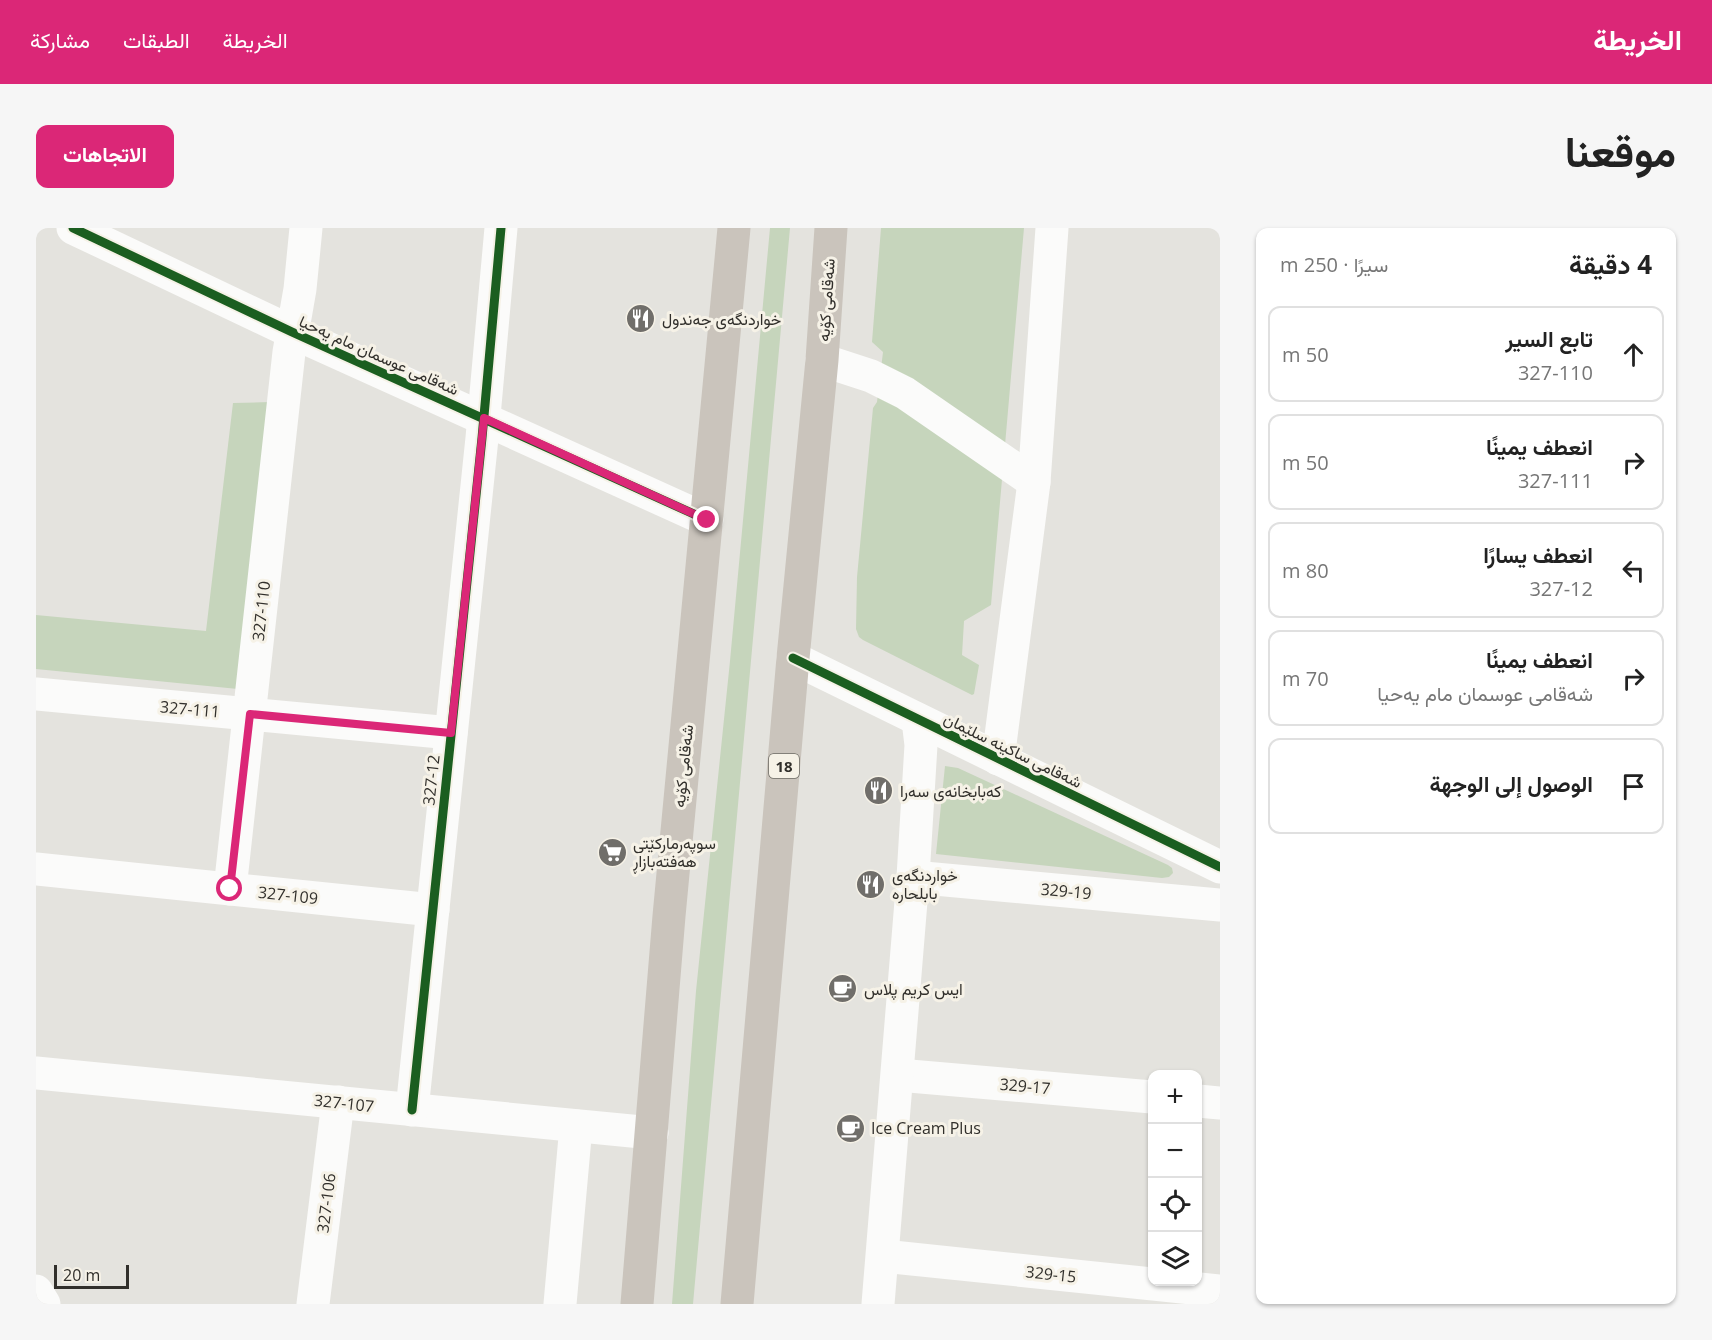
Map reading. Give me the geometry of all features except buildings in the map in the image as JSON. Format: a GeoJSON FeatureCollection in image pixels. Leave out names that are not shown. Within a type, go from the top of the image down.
{"type":"FeatureCollection","features":[{"type":"Feature","properties":{"kind":"highway","name":"شەقامی کۆیە"},"geometry":{"type":"LineString","coordinates":[[637,1304],[669,916],[734,228]]}},
{"type":"Feature","properties":{"kind":"highway","name":"شەقامی کۆیە"},"geometry":{"type":"LineString","coordinates":[[736,1304],[793,658],[822,360],[831,228]]}},
{"type":"Feature","properties":{"kind":"street","name":"شەقامی عوسمان مام یەحیا"},"geometry":{"type":"LineString","coordinates":[[73,228],[122,239],[292,332],[707,520]]}},
{"type":"Feature","properties":{"kind":"street","name":"327-110"},"geometry":{"type":"LineString","coordinates":[[230,889],[292,332],[300,289],[306,228]]}},
{"type":"Feature","properties":{"kind":"street","name":"327-12"},"geometry":{"type":"LineString","coordinates":[[412,1110],[484,418],[501,228]]}},
{"type":"Feature","properties":{"kind":"street"},"geometry":{"type":"LineString","coordinates":[[998,759],[1034,482],[1052,228]]}},
{"type":"Feature","properties":{"kind":"street"},"geometry":{"type":"LineString","coordinates":[[822,360],[871,375],[905,393],[1034,482]]}},
{"type":"Feature","properties":{"kind":"street","name":"شەقامی ساکینە سلێمان"},"geometry":{"type":"LineString","coordinates":[[793,658],[1220,867]]}},
{"type":"Feature","properties":{"kind":"street","name":"327-111"},"geometry":{"type":"LineString","coordinates":[[36,694],[451,733]]}},
{"type":"Feature","properties":{"kind":"street"},"geometry":{"type":"LineString","coordinates":[[878,1304],[913,877],[921,745],[918,720]]}},
{"type":"Feature","properties":{"kind":"street","name":"327-109"},"geometry":{"type":"LineString","coordinates":[[36,869],[433,910]]}},
{"type":"Feature","properties":{"kind":"street","name":"329-19"},"geometry":{"type":"LineString","coordinates":[[913,877],[1220,905]]}},
{"type":"Feature","properties":{"kind":"street","name":"327-107"},"geometry":{"type":"LineString","coordinates":[[36,1073],[652,1133]]}},
{"type":"Feature","properties":{"kind":"street","name":"329-17"},"geometry":{"type":"LineString","coordinates":[[898,1075],[1148,1097]]}},
{"type":"Feature","properties":{"kind":"street"},"geometry":{"type":"LineString","coordinates":[[1202,1101],[1220,1102]]}},
{"type":"Feature","properties":{"kind":"street","name":"327-106"},"geometry":{"type":"LineString","coordinates":[[314,1304],[338,1102]]}},
{"type":"Feature","properties":{"kind":"street"},"geometry":{"type":"LineString","coordinates":[[560,1304],[576,1126]]}},
{"type":"Feature","properties":{"kind":"street","name":"329-15"},"geometry":{"type":"LineString","coordinates":[[883,1256],[1220,1292]]}},
{"type":"Feature","properties":{"kind":"street"},"geometry":{"type":"LineString","coordinates":[[36,1291],[44,1304]]}},
{"type":"Feature","properties":{"kind":"green space"},"geometry":{"type":"Polygon","coordinates":[[[770,228],[790,228],[693,1304],[672,1304],[696,991],[730,661],[770,228]]]}},
{"type":"Feature","properties":{"kind":"green space"},"geometry":{"type":"Polygon","coordinates":[[[881,228],[1024,228],[991,605],[964,621],[962,655],[979,665],[972,695],[863,640],[856,629],[857,577],[873,408],[877,402],[883,352],[872,342],[881,228]]]}},
{"type":"Feature","properties":{"kind":"green space"},"geometry":{"type":"Polygon","coordinates":[[[270,402],[238,689],[36,669],[36,615],[206,631],[233,403],[270,402]]]}},
{"type":"Feature","properties":{"kind":"green space"},"geometry":{"type":"Polygon","coordinates":[[[945,766],[958,768],[1168,865],[1172,868],[1173,873],[1169,877],[1162,878],[936,854],[945,766]]]}},
{"type":"Feature","properties":{"kind":"cycle path"},"geometry":{"type":"LineString","coordinates":[[73,228],[292,332],[707,520]]}},
{"type":"Feature","properties":{"kind":"cycle path"},"geometry":{"type":"LineString","coordinates":[[412,1110],[482,438],[501,228]]}},
{"type":"Feature","properties":{"kind":"cycle path"},"geometry":{"type":"LineString","coordinates":[[793,658],[1220,867]]}},
{"type":"Feature","properties":{"kind":"place","name":"خواردنگەی جەندول"},"geometry":{"type":"Point","coordinates":[641,319]}},
{"type":"Feature","properties":{"kind":"place","name":"کەبابخانەی سەرا"},"geometry":{"type":"Point","coordinates":[879,791]}},
{"type":"Feature","properties":{"kind":"place","name":"سوپەرمارکێتی هەفتەبازاڕ"},"geometry":{"type":"Point","coordinates":[612,852]}},
{"type":"Feature","properties":{"kind":"place","name":"خواردنگەی بابلحارە"},"geometry":{"type":"Point","coordinates":[871,884]}},
{"type":"Feature","properties":{"kind":"place","name":"ايس كريم پلاس"},"geometry":{"type":"Point","coordinates":[843,989]}},
{"type":"Feature","properties":{"kind":"place","name":"Ice Cream Plus"},"geometry":{"type":"Point","coordinates":[850,1128]}},
{"type":"Feature","properties":{"kind":"route"},"geometry":{"type":"LineString","coordinates":[[230,889],[250,714],[451,733],[484,418],[707,520]]}}]}
